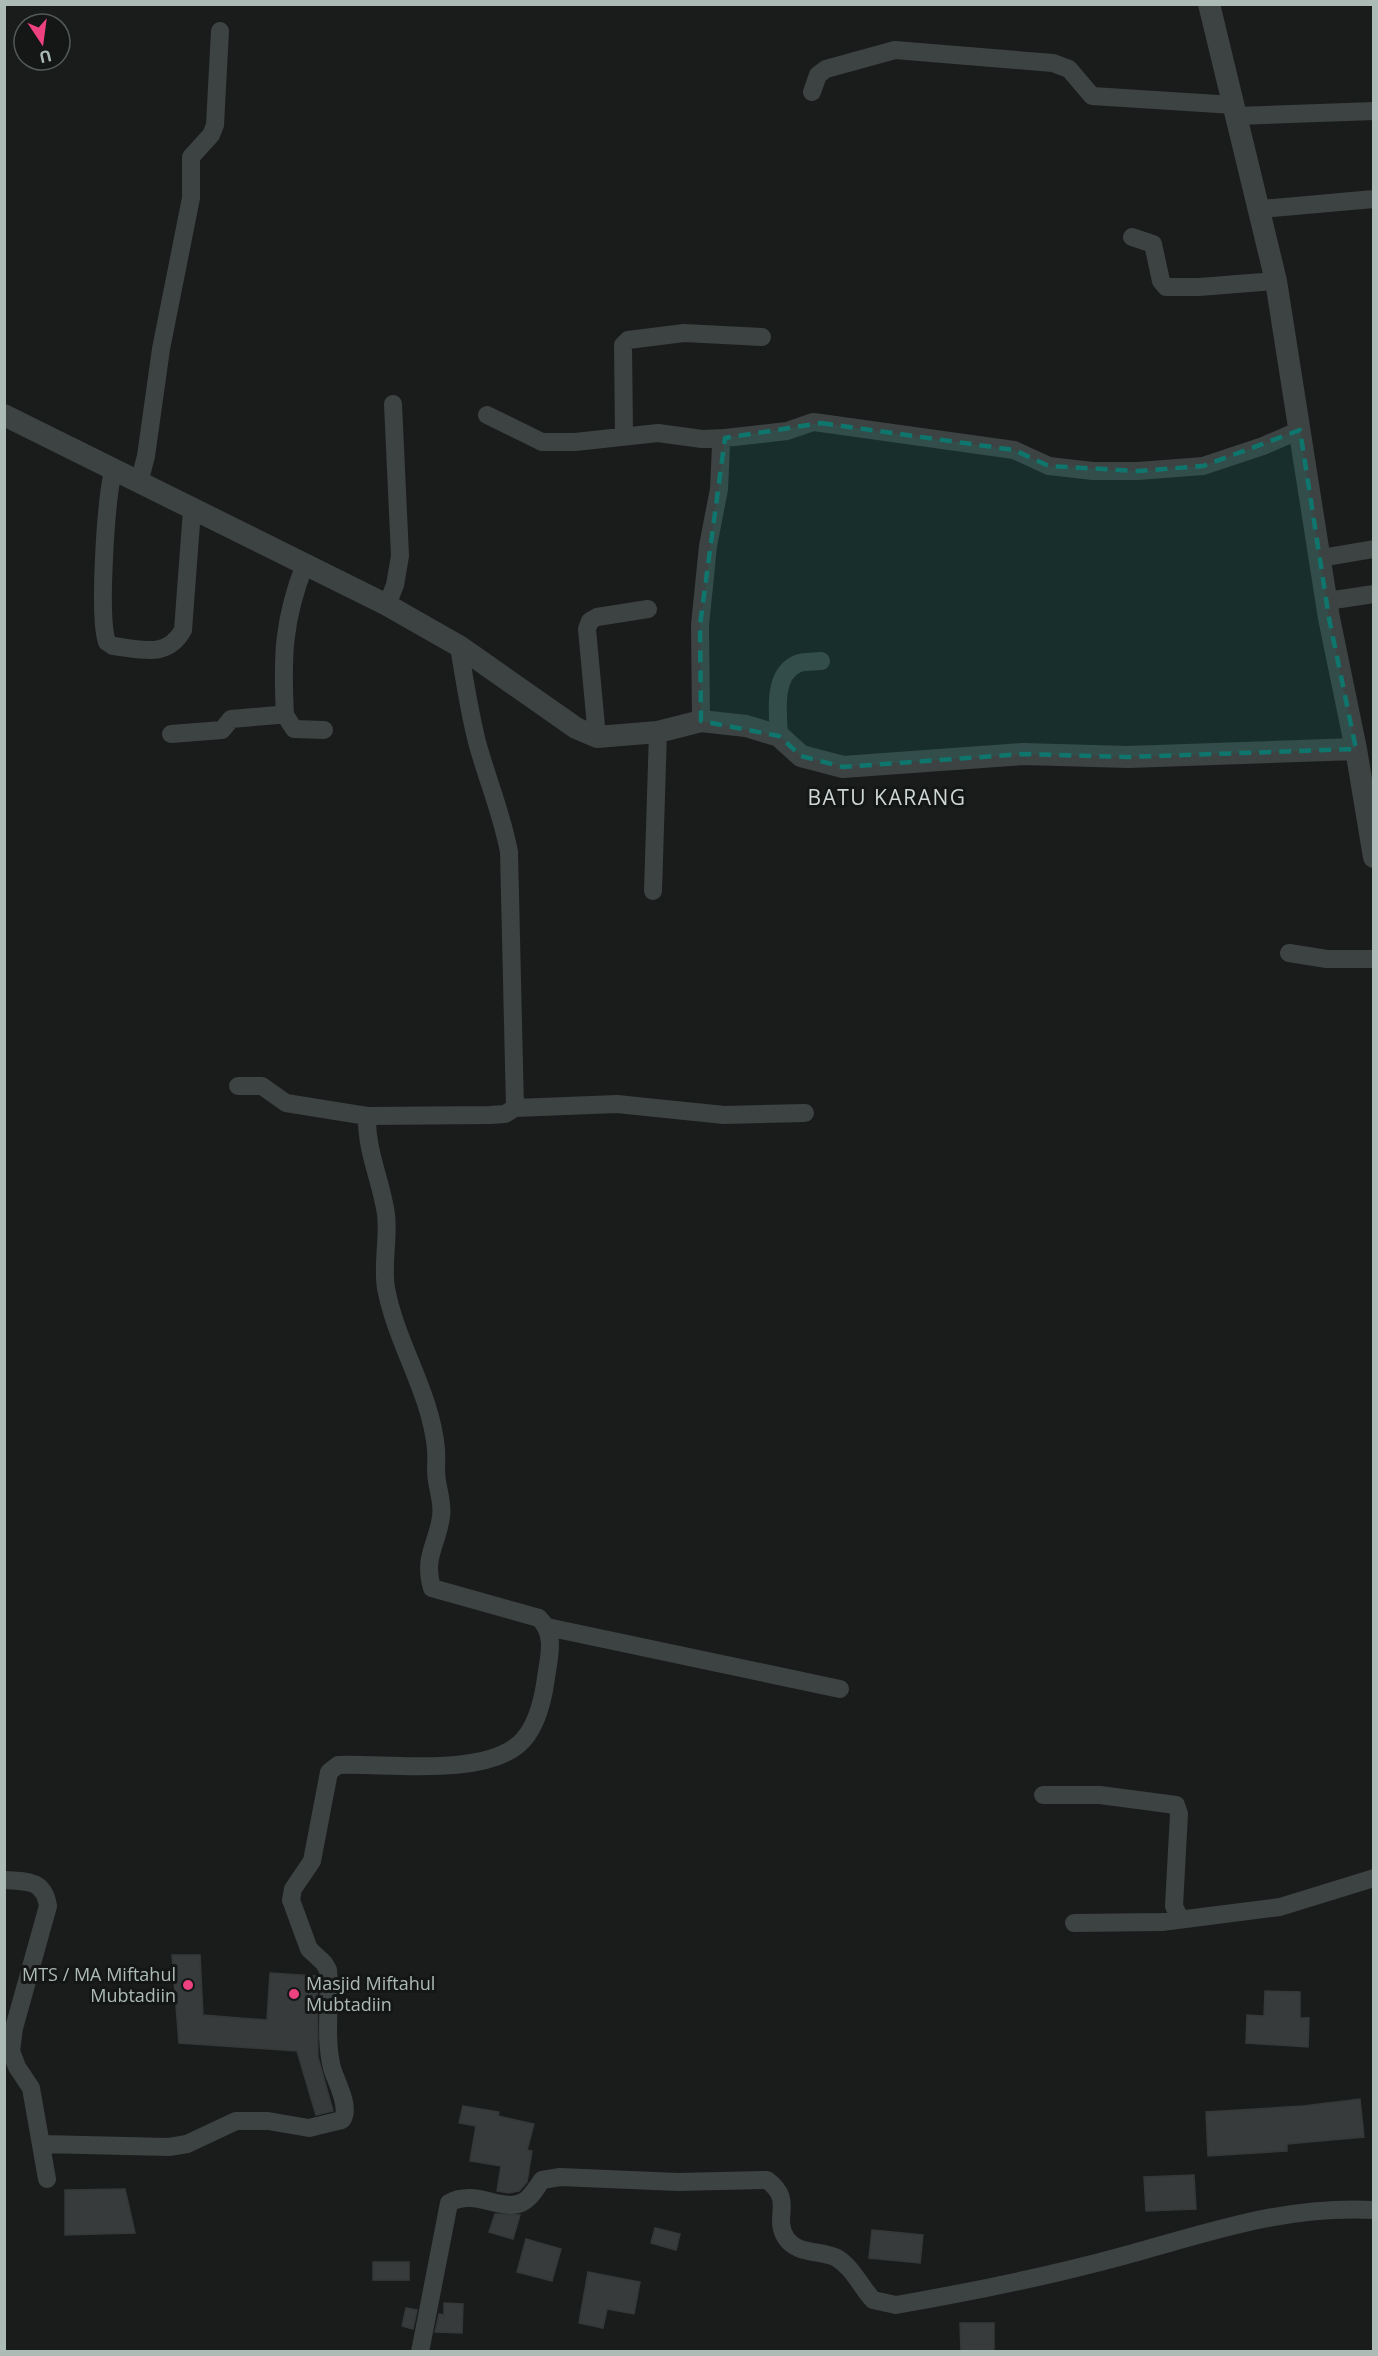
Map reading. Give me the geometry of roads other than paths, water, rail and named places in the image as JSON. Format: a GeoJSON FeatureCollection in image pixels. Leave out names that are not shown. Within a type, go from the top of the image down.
{"type":"FeatureCollection","features":[{"type":"Feature","properties":{"kind":"street"},"geometry":{"type":"LineString","coordinates":[[1209,4],[1261,209],[1276,280],[1322,558],[1327,601],[1356,749],[1368,795],[1374,857]]}},
{"type":"Feature","properties":{"kind":"street"},"geometry":{"type":"LineString","coordinates":[[139,483],[146,456],[155,384],[191,198],[191,157],[211,135],[215,125],[220,31]]}},
{"type":"Feature","properties":{"kind":"street"},"geometry":{"type":"LineString","coordinates":[[812,92],[818,75],[826,69],[896,50],[1053,63],[1069,69],[1092,96],[1235,110],[1374,111]]}},
{"type":"Feature","properties":{"kind":"street"},"geometry":{"type":"LineString","coordinates":[[1261,209],[1374,199]]}},
{"type":"Feature","properties":{"kind":"street"},"geometry":{"type":"LineString","coordinates":[[1132,237],[1153,244],[1161,281],[1166,287],[1199,287],[1276,280]]}},
{"type":"Feature","properties":{"kind":"street"},"geometry":{"type":"LineString","coordinates":[[624,435],[623,345],[628,340],[684,333],[762,337]]}},
{"type":"Feature","properties":{"kind":"street"},"geometry":{"type":"LineString","coordinates":[[387,605],[395,585],[400,556],[393,404]]}},
{"type":"Feature","properties":{"kind":"street"},"geometry":{"type":"LineString","coordinates":[[4,415],[387,605],[459,646],[576,728],[597,737],[658,732],[701,721],[746,726],[779,736],[801,756],[843,767],[1023,754],[1128,757],[1356,749]]}},
{"type":"Feature","properties":{"kind":"street"},"geometry":{"type":"LineString","coordinates":[[487,415],[542,442],[575,442],[658,433],[725,438],[787,432],[813,422],[1014,450],[1049,466],[1093,471],[1138,471],[1203,466],[1263,446],[1300,430]]}},
{"type":"Feature","properties":{"kind":"street"},"geometry":{"type":"LineString","coordinates":[[701,721],[700,625],[708,546],[718,489],[721,445],[725,438]]}},
{"type":"Feature","properties":{"kind":"street"},"geometry":{"type":"LineString","coordinates":[[113,471],[106,508],[104,622],[107,642],[113,646],[157,651],[169,648],[183,630],[192,510]]}},
{"type":"Feature","properties":{"kind":"street"},"geometry":{"type":"LineString","coordinates":[[1322,558],[1374,549]]}},
{"type":"Feature","properties":{"kind":"street"},"geometry":{"type":"LineString","coordinates":[[305,564],[292,595],[283,645],[285,715],[294,729],[324,730]]}},
{"type":"Feature","properties":{"kind":"street"},"geometry":{"type":"LineString","coordinates":[[1327,601],[1374,594]]}},
{"type":"Feature","properties":{"kind":"street"},"geometry":{"type":"LineString","coordinates":[[597,737],[588,629],[590,621],[597,616],[648,609]]}},
{"type":"Feature","properties":{"kind":"street"},"geometry":{"type":"LineString","coordinates":[[459,646],[471,719],[502,820],[509,852],[515,1108]]}},
{"type":"Feature","properties":{"kind":"street"},"geometry":{"type":"LineString","coordinates":[[779,736],[778,700],[782,678],[797,664],[821,661]]}},
{"type":"Feature","properties":{"kind":"street"},"geometry":{"type":"LineString","coordinates":[[171,734],[222,730],[231,719],[238,717],[285,715]]}},
{"type":"Feature","properties":{"kind":"street"},"geometry":{"type":"LineString","coordinates":[[653,891],[658,732]]}},
{"type":"Feature","properties":{"kind":"street"},"geometry":{"type":"LineString","coordinates":[[1289,953],[1327,960],[1374,958]]}},
{"type":"Feature","properties":{"kind":"street"},"geometry":{"type":"LineString","coordinates":[[238,1086],[262,1086],[286,1103],[367,1116],[490,1115],[505,1114],[515,1108],[617,1104],[724,1115],[805,1113]]}},
{"type":"Feature","properties":{"kind":"street"},"geometry":{"type":"LineString","coordinates":[[367,1116],[366,1140],[386,1214],[386,1287],[409,1364],[427,1409],[436,1448],[437,1480],[442,1502],[441,1519],[430,1550],[429,1578],[432,1588],[538,1618],[547,1626],[619,1644],[840,1689]]}},
{"type":"Feature","properties":{"kind":"street"},"geometry":{"type":"LineString","coordinates":[[41,2144],[169,2147],[187,2144],[236,2121],[268,2121],[309,2128],[342,2120],[346,2110],[332,2066],[327,2034],[328,1970],[309,1949],[291,1900],[293,1888],[312,1861],[319,1814],[329,1772],[338,1765],[424,1766],[480,1762],[504,1754],[519,1744],[530,1731],[543,1697],[551,1639],[547,1626]]}},
{"type":"Feature","properties":{"kind":"street"},"geometry":{"type":"LineString","coordinates":[[1043,1795],[1100,1795],[1176,1805],[1179,1814],[1174,1906],[1180,1920]]}},
{"type":"Feature","properties":{"kind":"street"},"geometry":{"type":"LineString","coordinates":[[1074,1923],[1115,1924],[1180,1920],[1280,1907],[1374,1878]]}},
{"type":"Feature","properties":{"kind":"street"},"geometry":{"type":"LineString","coordinates":[[4,1880],[38,1884],[44,1890],[48,1906],[14,2028],[11,2051],[17,2067],[31,2088],[47,2179]]}},
{"type":"Feature","properties":{"kind":"street"},"geometry":{"type":"LineString","coordinates":[[420,2352],[449,2203],[458,2198],[472,2197],[513,2205],[525,2202],[542,2180],[560,2177],[678,2182],[767,2180],[778,2188],[784,2203],[782,2224],[786,2239],[797,2247],[834,2256],[847,2265],[873,2300],[896,2305],[1045,2277],[1234,2225],[1305,2210],[1374,2210]]}},
{"type":"Feature","properties":{"kind":"place","name":"MTS / MA Miftahul Mubtadiin"},"geometry":{"type":"Point","coordinates":[188,1985]}},
{"type":"Feature","properties":{"kind":"place","name":"Masjid Miftahul Mubtadiin"},"geometry":{"type":"Point","coordinates":[294,1994]}},
{"type":"Feature","properties":{"kind":"district","name":"BATU KARANG"},"geometry":{"type":"Point","coordinates":[887,798]}}]}
